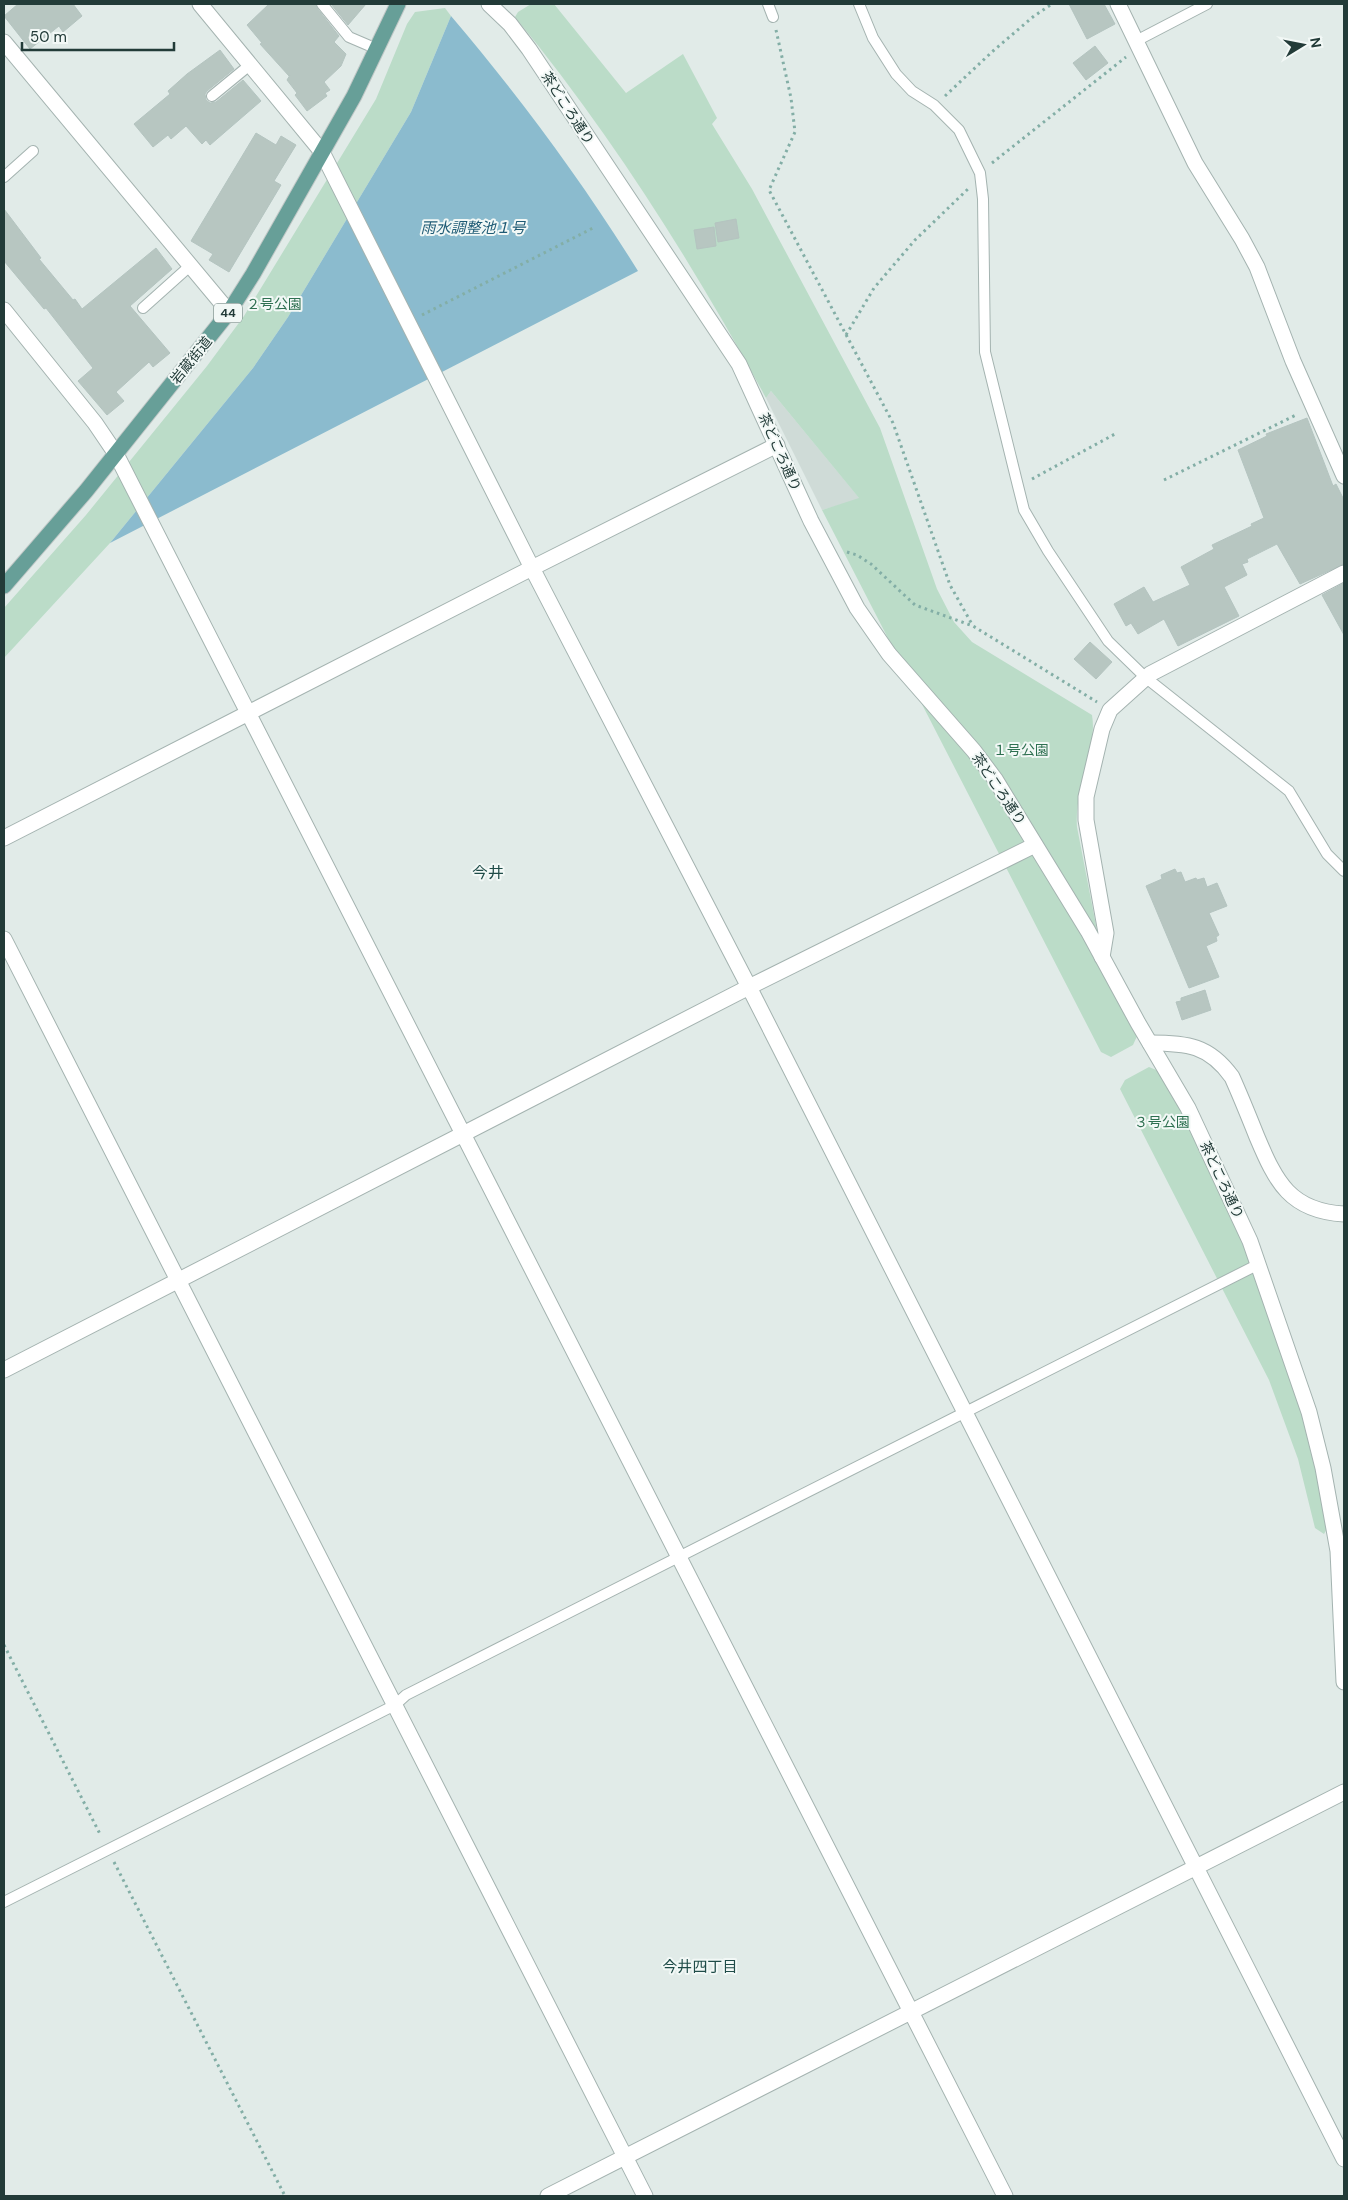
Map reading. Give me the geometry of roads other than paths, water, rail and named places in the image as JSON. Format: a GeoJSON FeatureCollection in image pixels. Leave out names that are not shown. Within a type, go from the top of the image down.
{"type":"FeatureCollection","features":[{"type":"Feature","properties":{"kind":"main road","name":"岩蔵街道"},"geometry":{"type":"LineString","coordinates":[[4,586],[116,454],[229,312],[253,274],[354,96],[398,4]]}},
{"type":"Feature","properties":{"kind":"street"},"geometry":{"type":"LineString","coordinates":[[200,4],[322,152],[532,568],[749,987],[1344,2159]]}},
{"type":"Feature","properties":{"kind":"street","name":"茶どころ通り"},"geometry":{"type":"LineString","coordinates":[[489,4],[510,24],[530,49],[669,262],[726,341],[744,373],[841,580],[875,636],[986,767],[1102,957],[1188,1108],[1241,1218],[1259,1264],[1310,1412],[1341,1545],[1344,1674]]}},
{"type":"Feature","properties":{"kind":"street"},"geometry":{"type":"LineString","coordinates":[[1118,4],[1194,163],[1242,239],[1257,267],[1312,407],[1344,476]]}},
{"type":"Feature","properties":{"kind":"street"},"geometry":{"type":"LineString","coordinates":[[4,42],[229,312]]}},
{"type":"Feature","properties":{"kind":"street"},"geometry":{"type":"LineString","coordinates":[[4,310],[95,423],[116,454],[1005,2196]]}},
{"type":"Feature","properties":{"kind":"street"},"geometry":{"type":"LineString","coordinates":[[4,838],[777,445]]}},
{"type":"Feature","properties":{"kind":"street"},"geometry":{"type":"LineString","coordinates":[[1102,957],[1106,933],[1086,820],[1086,797],[1102,729],[1110,710],[1145,677],[1344,573]]}},
{"type":"Feature","properties":{"kind":"street"},"geometry":{"type":"LineString","coordinates":[[4,1370],[749,987],[1035,845]]}},
{"type":"Feature","properties":{"kind":"street"},"geometry":{"type":"LineString","coordinates":[[4,939],[645,2196]]}},
{"type":"Feature","properties":{"kind":"street"},"geometry":{"type":"LineString","coordinates":[[1150,1043],[1184,1043],[1212,1055],[1224,1065],[1232,1076],[1271,1172],[1289,1194],[1307,1207],[1327,1213],[1344,1214]]}},
{"type":"Feature","properties":{"kind":"street"},"geometry":{"type":"LineString","coordinates":[[548,2196],[1344,1792]]}},
{"type":"Feature","properties":{"kind":"lane"},"geometry":{"type":"LineString","coordinates":[[322,4],[349,37],[377,49]]}},
{"type":"Feature","properties":{"kind":"lane"},"geometry":{"type":"LineString","coordinates":[[768,4],[773,17]]}},
{"type":"Feature","properties":{"kind":"lane"},"geometry":{"type":"LineString","coordinates":[[859,4],[873,38],[896,74],[912,92],[934,105],[960,130],[981,180],[983,199],[984,352],[1024,510],[1048,551],[1108,641],[1145,677],[1289,791],[1327,854],[1344,871]]}},
{"type":"Feature","properties":{"kind":"lane"},"geometry":{"type":"LineString","coordinates":[[1136,42],[1207,4]]}},
{"type":"Feature","properties":{"kind":"lane"},"geometry":{"type":"LineString","coordinates":[[212,96],[251,64]]}},
{"type":"Feature","properties":{"kind":"lane"},"geometry":{"type":"LineString","coordinates":[[4,177],[33,151]]}},
{"type":"Feature","properties":{"kind":"lane"},"geometry":{"type":"LineString","coordinates":[[143,308],[190,265]]}},
{"type":"Feature","properties":{"kind":"lane"},"geometry":{"type":"LineString","coordinates":[[4,1902],[395,1705],[406,1695],[679,1558],[964,1411],[1259,1264]]}},
{"type":"Feature","properties":{"kind":"water","name":"雨水調整池１号"},"geometry":{"type":"Polygon","coordinates":[[[451,16],[549,140],[595,204],[638,271],[110,543],[253,368],[288,317],[411,112],[451,16]]]}},
{"type":"Feature","properties":{"kind":"district","name":"今井"},"geometry":{"type":"Point","coordinates":[488,872]}},
{"type":"Feature","properties":{"kind":"district","name":"今井四丁目"},"geometry":{"type":"Point","coordinates":[700,1967]}},
{"type":"Feature","properties":{"kind":"park label","name":"２号公園"},"geometry":{"type":"Point","coordinates":[274,304]}},
{"type":"Feature","properties":{"kind":"park label","name":"１号公園"},"geometry":{"type":"Point","coordinates":[1021,750]}},
{"type":"Feature","properties":{"kind":"park label","name":"３号公園"},"geometry":{"type":"Point","coordinates":[1162,1122]}}]}
